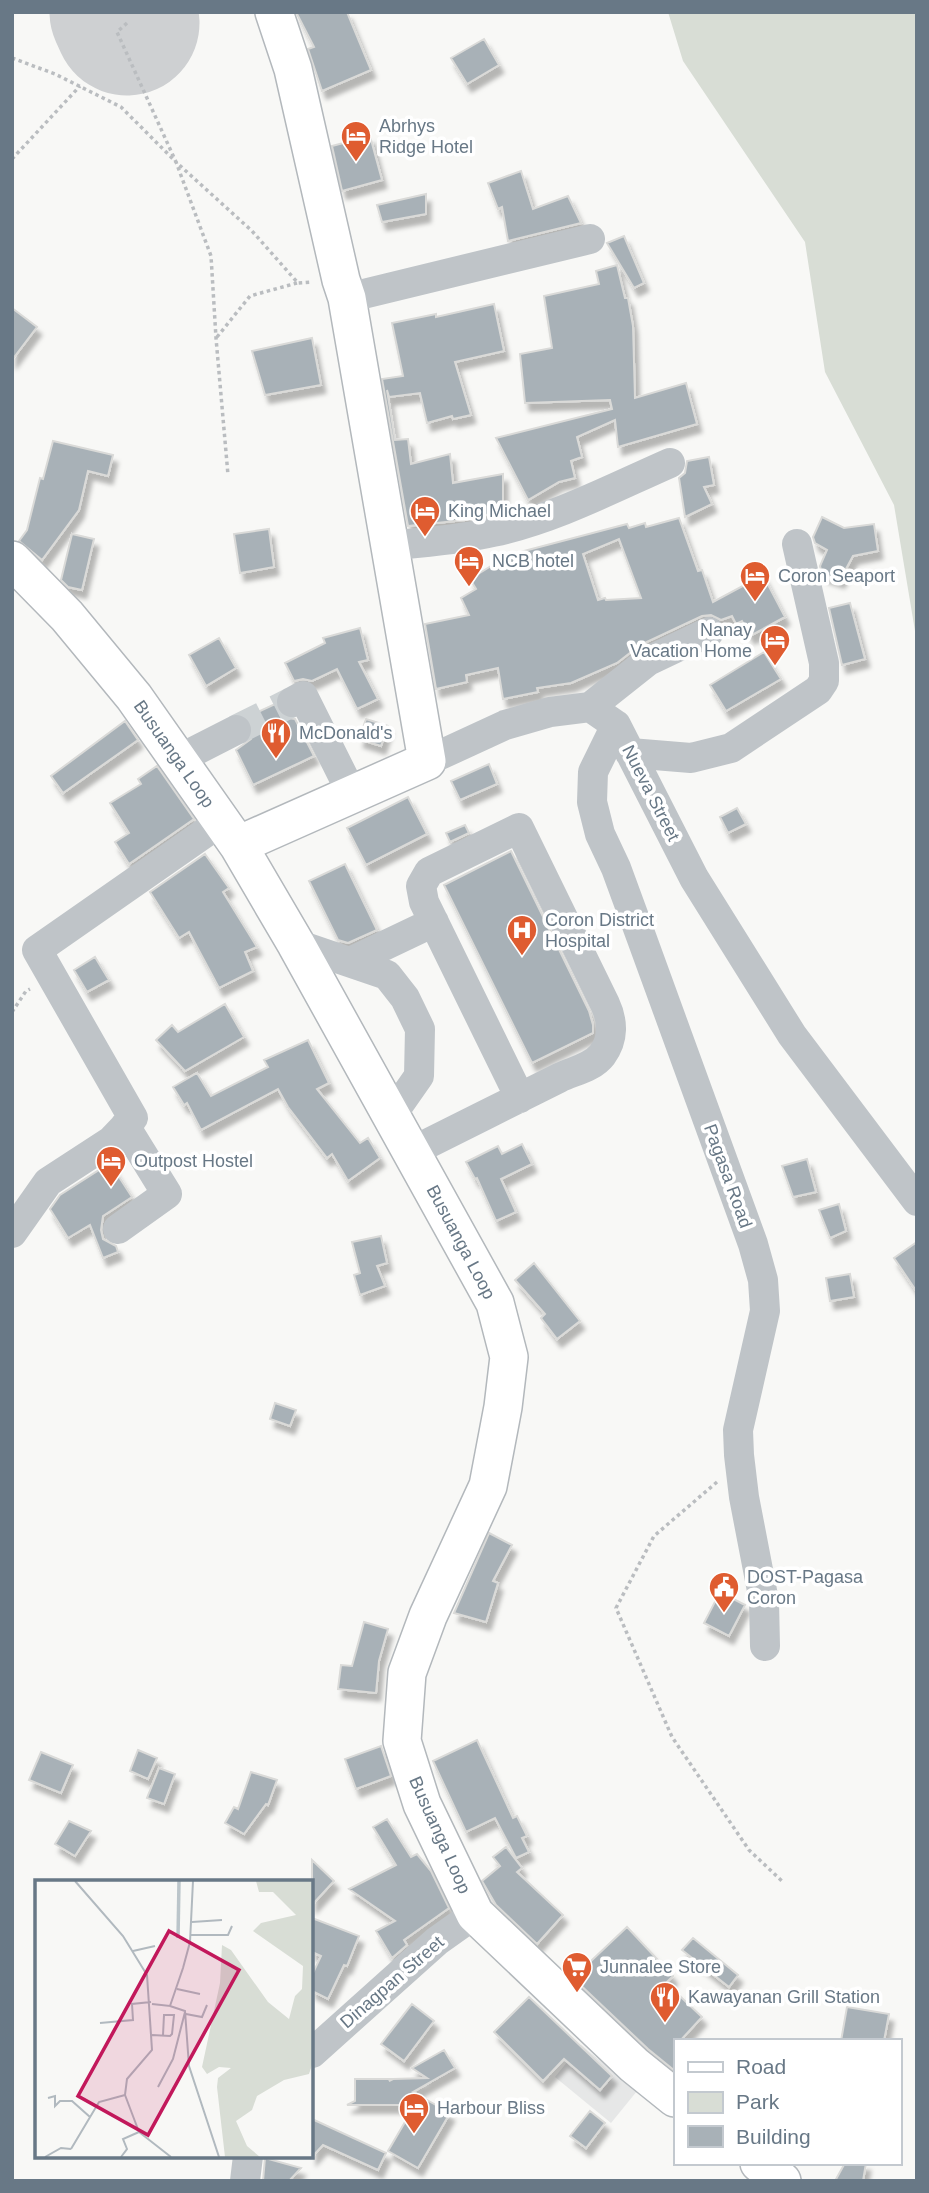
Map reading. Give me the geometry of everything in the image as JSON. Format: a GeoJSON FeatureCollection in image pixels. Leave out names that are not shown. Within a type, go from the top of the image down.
{"type":"FeatureCollection","features":[{"type":"Feature","properties":{"kind":"main road"},"geometry":{"type":"LineString","coordinates":[[230,833],[352,794],[427,761],[344,289],[292,69],[274,12]]}},
{"type":"Feature","properties":{"kind":"main road","name":"Busuanga Loop"},"geometry":{"type":"LineString","coordinates":[[12,560],[67,615],[134,696],[230,833],[413,1151],[495,1303],[509,1357],[503,1407],[488,1486],[428,1616],[407,1673],[402,1741],[422,1804],[475,1914],[634,2065],[674,2097]]}},
{"type":"Feature","properties":{"kind":"main road"},"geometry":{"type":"LineString","coordinates":[[762,2165],[782,2181]]}},
{"type":"Feature","properties":{"kind":"street"},"geometry":{"type":"LineString","coordinates":[[344,289],[590,239]]}},
{"type":"Feature","properties":{"kind":"street"},"geometry":{"type":"LineString","coordinates":[[390,547],[492,532],[526,523],[670,463]]}},
{"type":"Feature","properties":{"kind":"street"},"geometry":{"type":"LineString","coordinates":[[630,753],[691,758],[731,748],[818,690],[824,681],[824,663],[797,544]]}},
{"type":"Feature","properties":{"kind":"street"},"geometry":{"type":"LineString","coordinates":[[427,761],[505,725],[550,712],[590,707],[648,660],[709,632]]}},
{"type":"Feature","properties":{"kind":"street"},"geometry":{"type":"LineString","coordinates":[[292,702],[303,696],[352,794]]}},
{"type":"Feature","properties":{"kind":"street","name":"Nueva Street"},"geometry":{"type":"LineString","coordinates":[[590,707],[616,726],[694,878],[792,1035],[917,1201]]}},
{"type":"Feature","properties":{"kind":"street","name":"Pagasa Road"},"geometry":{"type":"LineString","coordinates":[[616,726],[593,772],[592,802],[600,834],[642,939],[753,1244],[763,1280],[765,1311],[738,1430],[744,1497],[764,1601],[765,1646]]}},
{"type":"Feature","properties":{"kind":"street"},"geometry":{"type":"LineString","coordinates":[[179,759],[236,730]]}},
{"type":"Feature","properties":{"kind":"street"},"geometry":{"type":"LineString","coordinates":[[413,1151],[593,1064],[607,1046],[612,1025],[605,1004],[519,828],[429,872],[421,886],[421,894],[520,1098]]}},
{"type":"Feature","properties":{"kind":"street"},"geometry":{"type":"LineString","coordinates":[[12,1233],[48,1182],[111,1141],[133,1118],[37,950],[230,833]]}},
{"type":"Feature","properties":{"kind":"street"},"geometry":{"type":"LineString","coordinates":[[350,962],[434,922]]}},
{"type":"Feature","properties":{"kind":"street"},"geometry":{"type":"LineString","coordinates":[[296,944],[387,975],[405,998],[420,1029],[419,1076],[391,1116]]}},
{"type":"Feature","properties":{"kind":"street"},"geometry":{"type":"LineString","coordinates":[[118,1229],[167,1194],[125,1126]]}},
{"type":"Feature","properties":{"kind":"street","name":"Dinagpan Street"},"geometry":{"type":"LineString","coordinates":[[313,2052],[437,1941],[475,1914]]}},
{"type":"Feature","properties":{"kind":"street"},"geometry":{"type":"LineString","coordinates":[[245,2181],[248,2158]]}},
{"type":"Feature","properties":{"kind":"path"},"geometry":{"type":"LineString","coordinates":[[128,23],[117,32],[176,162],[211,256],[228,475]]}},
{"type":"Feature","properties":{"kind":"path"},"geometry":{"type":"LineString","coordinates":[[12,58],[55,74],[121,107],[252,232],[298,283]]}},
{"type":"Feature","properties":{"kind":"path"},"geometry":{"type":"LineString","coordinates":[[12,159],[80,86]]}},
{"type":"Feature","properties":{"kind":"path"},"geometry":{"type":"LineString","coordinates":[[216,338],[250,296],[298,283],[344,289]]}},
{"type":"Feature","properties":{"kind":"path"},"geometry":{"type":"LineString","coordinates":[[740,1462],[654,1536],[617,1608],[672,1737],[749,1850],[783,1882]]}},
{"type":"Feature","properties":{"kind":"shaded area"},"geometry":{"type":"Polygon","coordinates":[[[581,2045],[637,2091],[611,2123],[555,2077],[581,2045]]]}},
{"type":"Feature","properties":{"kind":"green space"},"geometry":{"type":"Polygon","coordinates":[[[668,12],[917,12],[917,643],[894,505],[825,372],[805,242],[683,61],[668,12]]]}},
{"type":"Feature","properties":{"kind":"building"},"geometry":{"type":"Polygon","coordinates":[[[296,12],[347,12],[371,70],[322,91],[308,49],[314,47],[296,12]]]}},
{"type":"Feature","properties":{"kind":"building"},"geometry":{"type":"Polygon","coordinates":[[[484,39],[499,65],[467,84],[451,58],[484,39]]]}},
{"type":"Feature","properties":{"kind":"building","name":"Abrhys Ridge Hotel"},"geometry":{"type":"Polygon","coordinates":[[[370,136],[382,180],[342,191],[332,146],[370,136]]]}},
{"type":"Feature","properties":{"kind":"building"},"geometry":{"type":"Polygon","coordinates":[[[521,171],[533,209],[568,196],[581,223],[508,241],[502,207],[498,209],[488,183],[521,171]]]}},
{"type":"Feature","properties":{"kind":"building"},"geometry":{"type":"Polygon","coordinates":[[[426,194],[426,214],[382,222],[377,205],[426,194]]]}},
{"type":"Feature","properties":{"kind":"building"},"geometry":{"type":"Polygon","coordinates":[[[624,236],[644,283],[634,288],[607,243],[624,236]]]}},
{"type":"Feature","properties":{"kind":"building"},"geometry":{"type":"Polygon","coordinates":[[[617,265],[625,298],[628,298],[633,326],[635,398],[686,383],[697,424],[618,447],[615,420],[577,437],[582,457],[571,461],[575,478],[559,482],[528,500],[496,438],[612,409],[610,400],[525,403],[520,354],[552,348],[544,296],[599,284],[596,271],[617,265]]]}},
{"type":"Feature","properties":{"kind":"building"},"geometry":{"type":"Polygon","coordinates":[[[494,304],[504,351],[455,362],[471,415],[453,419],[452,416],[427,423],[420,393],[389,397],[387,390],[395,440],[408,439],[411,464],[450,454],[453,483],[503,474],[503,511],[465,520],[408,526],[382,379],[403,376],[392,323],[436,314],[436,317],[494,304]]]}},
{"type":"Feature","properties":{"kind":"building"},"geometry":{"type":"Polygon","coordinates":[[[12,308],[37,327],[12,360],[12,308]]]}},
{"type":"Feature","properties":{"kind":"building"},"geometry":{"type":"Polygon","coordinates":[[[312,338],[321,385],[265,395],[252,351],[312,338]]]}},
{"type":"Feature","properties":{"kind":"building"},"geometry":{"type":"Polygon","coordinates":[[[53,441],[113,455],[108,476],[88,471],[79,510],[42,560],[19,541],[27,530],[40,478],[43,479],[53,441]]]}},
{"type":"Feature","properties":{"kind":"building"},"geometry":{"type":"Polygon","coordinates":[[[709,457],[714,485],[704,487],[712,504],[685,517],[679,478],[685,473],[687,461],[709,457]]]}},
{"type":"Feature","properties":{"kind":"building"},"geometry":{"type":"Polygon","coordinates":[[[822,517],[844,528],[874,524],[878,551],[853,556],[840,580],[822,574],[820,566],[827,550],[815,543],[813,537],[822,517]]]}},
{"type":"Feature","properties":{"kind":"building"},"geometry":{"type":"Polygon","coordinates":[[[679,518],[698,571],[702,570],[713,602],[763,575],[785,617],[750,636],[742,621],[736,624],[732,616],[721,620],[711,615],[702,616],[640,645],[617,663],[571,683],[537,688],[538,692],[503,699],[498,668],[466,675],[467,682],[436,689],[425,624],[469,615],[461,598],[476,589],[470,579],[509,555],[627,524],[629,528],[645,523],[646,527],[679,518]],[[619,539],[583,554],[598,600],[641,598],[619,539]]]}},
{"type":"Feature","properties":{"kind":"building"},"geometry":{"type":"Polygon","coordinates":[[[269,529],[274,567],[240,573],[234,534],[269,529]]]}},
{"type":"Feature","properties":{"kind":"building"},"geometry":{"type":"Polygon","coordinates":[[[72,534],[94,539],[82,590],[68,587],[61,580],[72,534]]]}},
{"type":"Feature","properties":{"kind":"building"},"geometry":{"type":"Polygon","coordinates":[[[850,603],[865,659],[842,665],[829,608],[850,603]]]}},
{"type":"Feature","properties":{"kind":"building"},"geometry":{"type":"Polygon","coordinates":[[[360,628],[368,660],[359,662],[378,699],[357,709],[337,669],[312,681],[294,681],[285,663],[325,643],[323,638],[360,628]]]}},
{"type":"Feature","properties":{"kind":"building"},"geometry":{"type":"Polygon","coordinates":[[[219,638],[236,668],[206,686],[189,655],[219,638]]]}},
{"type":"Feature","properties":{"kind":"building"},"geometry":{"type":"Polygon","coordinates":[[[764,652],[781,679],[726,711],[710,685],[764,652]]]}},
{"type":"Feature","properties":{"kind":"building"},"geometry":{"type":"Polygon","coordinates":[[[275,704],[282,717],[295,719],[314,756],[253,785],[236,750],[251,739],[253,730],[247,717],[275,704]]]}},
{"type":"Feature","properties":{"kind":"building"},"geometry":{"type":"Polygon","coordinates":[[[366,719],[388,726],[381,746],[359,739],[366,719]]]}},
{"type":"Feature","properties":{"kind":"building"},"geometry":{"type":"Polygon","coordinates":[[[125,721],[138,740],[63,793],[51,776],[125,721]]]}},
{"type":"Feature","properties":{"kind":"building"},"geometry":{"type":"Polygon","coordinates":[[[489,764],[497,784],[460,800],[451,781],[489,764]]]}},
{"type":"Feature","properties":{"kind":"building"},"geometry":{"type":"Polygon","coordinates":[[[157,766],[194,819],[129,864],[115,842],[129,833],[110,803],[141,784],[138,779],[157,766]]]}},
{"type":"Feature","properties":{"kind":"building"},"geometry":{"type":"Polygon","coordinates":[[[408,797],[427,834],[366,865],[347,828],[408,797]]]}},
{"type":"Feature","properties":{"kind":"building"},"geometry":{"type":"Polygon","coordinates":[[[737,808],[746,824],[728,833],[720,817],[737,808]]]}},
{"type":"Feature","properties":{"kind":"building"},"geometry":{"type":"Polygon","coordinates":[[[465,825],[469,833],[450,842],[446,833],[465,825]]]}},
{"type":"Feature","properties":{"kind":"building","name":"Coron District Hospital"},"geometry":{"type":"Polygon","coordinates":[[[511,851],[589,1011],[593,1025],[593,1033],[532,1063],[444,885],[511,851]]]}},
{"type":"Feature","properties":{"kind":"building"},"geometry":{"type":"Polygon","coordinates":[[[205,854],[229,888],[223,892],[257,947],[245,952],[253,971],[219,988],[189,932],[179,938],[150,892],[205,854]]]}},
{"type":"Feature","properties":{"kind":"building"},"geometry":{"type":"Polygon","coordinates":[[[345,864],[377,930],[348,943],[338,940],[309,881],[345,864]]]}},
{"type":"Feature","properties":{"kind":"building"},"geometry":{"type":"Polygon","coordinates":[[[95,957],[109,980],[87,992],[74,970],[95,957]]]}},
{"type":"Feature","properties":{"kind":"building"},"geometry":{"type":"Polygon","coordinates":[[[225,1004],[244,1037],[185,1071],[156,1040],[172,1025],[178,1032],[225,1004]]]}},
{"type":"Feature","properties":{"kind":"building"},"geometry":{"type":"Polygon","coordinates":[[[308,1040],[329,1083],[317,1089],[360,1143],[368,1138],[380,1158],[348,1181],[332,1154],[327,1158],[288,1107],[278,1089],[201,1130],[187,1103],[184,1105],[173,1087],[197,1073],[211,1096],[268,1067],[264,1060],[308,1040]]]}},
{"type":"Feature","properties":{"kind":"building"},"geometry":{"type":"Polygon","coordinates":[[[522,1144],[532,1164],[501,1179],[516,1212],[496,1221],[477,1178],[475,1179],[466,1162],[498,1146],[502,1154],[522,1144]]]}},
{"type":"Feature","properties":{"kind":"building"},"geometry":{"type":"Polygon","coordinates":[[[807,1159],[816,1192],[793,1197],[782,1166],[807,1159]]]}},
{"type":"Feature","properties":{"kind":"building"},"geometry":{"type":"Polygon","coordinates":[[[110,1163],[132,1197],[103,1216],[103,1239],[116,1246],[118,1252],[103,1258],[90,1225],[68,1238],[50,1209],[60,1195],[110,1163]]]}},
{"type":"Feature","properties":{"kind":"building"},"geometry":{"type":"Polygon","coordinates":[[[839,1204],[846,1231],[830,1238],[819,1210],[839,1204]]]}},
{"type":"Feature","properties":{"kind":"building"},"geometry":{"type":"Polygon","coordinates":[[[381,1236],[387,1263],[377,1266],[385,1286],[360,1295],[354,1275],[360,1273],[352,1242],[381,1236]]]}},
{"type":"Feature","properties":{"kind":"building"},"geometry":{"type":"Polygon","coordinates":[[[917,1242],[917,1292],[894,1258],[917,1242]]]}},
{"type":"Feature","properties":{"kind":"building"},"geometry":{"type":"Polygon","coordinates":[[[534,1263],[580,1321],[557,1339],[541,1318],[545,1314],[515,1280],[534,1263]]]}},
{"type":"Feature","properties":{"kind":"building"},"geometry":{"type":"Polygon","coordinates":[[[850,1274],[854,1297],[830,1301],[826,1278],[850,1274]]]}},
{"type":"Feature","properties":{"kind":"building"},"geometry":{"type":"Polygon","coordinates":[[[275,1403],[296,1410],[290,1426],[270,1419],[275,1403]]]}},
{"type":"Feature","properties":{"kind":"building"},"geometry":{"type":"Polygon","coordinates":[[[489,1533],[512,1545],[493,1581],[498,1583],[486,1622],[454,1613],[489,1533]]]}},
{"type":"Feature","properties":{"kind":"building","name":"DOST-Pagasa Coron"},"geometry":{"type":"Polygon","coordinates":[[[720,1592],[745,1605],[729,1636],[704,1623],[720,1592]]]}},
{"type":"Feature","properties":{"kind":"building"},"geometry":{"type":"Polygon","coordinates":[[[364,1622],[388,1629],[379,1661],[376,1693],[338,1689],[341,1665],[352,1666],[364,1622]]]}},
{"type":"Feature","properties":{"kind":"building"},"geometry":{"type":"Polygon","coordinates":[[[477,1740],[513,1818],[517,1816],[527,1836],[522,1838],[529,1852],[516,1858],[495,1818],[466,1832],[433,1761],[477,1740]]]}},
{"type":"Feature","properties":{"kind":"building"},"geometry":{"type":"Polygon","coordinates":[[[381,1746],[391,1776],[356,1789],[345,1759],[381,1746]]]}},
{"type":"Feature","properties":{"kind":"building"},"geometry":{"type":"Polygon","coordinates":[[[138,1750],[157,1758],[148,1779],[130,1771],[138,1750]]]}},
{"type":"Feature","properties":{"kind":"building"},"geometry":{"type":"Polygon","coordinates":[[[41,1752],[73,1765],[61,1793],[29,1780],[41,1752]]]}},
{"type":"Feature","properties":{"kind":"building"},"geometry":{"type":"Polygon","coordinates":[[[159,1768],[175,1774],[164,1804],[147,1798],[159,1768]]]}},
{"type":"Feature","properties":{"kind":"building"},"geometry":{"type":"Polygon","coordinates":[[[251,1772],[277,1780],[268,1805],[266,1804],[244,1834],[225,1823],[234,1807],[238,1809],[251,1772]]]}},
{"type":"Feature","properties":{"kind":"building"},"geometry":{"type":"Polygon","coordinates":[[[387,1819],[411,1857],[417,1854],[431,1871],[449,1908],[404,1940],[407,1945],[392,1958],[376,1931],[395,1921],[349,1889],[396,1865],[373,1827],[387,1819]]]}},
{"type":"Feature","properties":{"kind":"building"},"geometry":{"type":"Polygon","coordinates":[[[69,1821],[91,1831],[75,1856],[55,1844],[69,1821]]]}},
{"type":"Feature","properties":{"kind":"building"},"geometry":{"type":"Polygon","coordinates":[[[506,1847],[522,1868],[517,1872],[563,1915],[537,1944],[496,1905],[482,1881],[500,1866],[493,1857],[506,1847]]]}},
{"type":"Feature","properties":{"kind":"building"},"geometry":{"type":"Polygon","coordinates":[[[312,1860],[334,1881],[313,1904],[313,1880],[312,1860]]]}},
{"type":"Feature","properties":{"kind":"building"},"geometry":{"type":"Polygon","coordinates":[[[313,1918],[359,1936],[347,1966],[344,1965],[328,1999],[313,1992],[313,1973],[321,1956],[313,1952],[313,1918]]]}},
{"type":"Feature","properties":{"kind":"building"},"geometry":{"type":"Polygon","coordinates":[[[627,1927],[673,1976],[666,1983],[702,2017],[682,2039],[674,2039],[674,2070],[648,2049],[573,1978],[627,1927]]]}},
{"type":"Feature","properties":{"kind":"building"},"geometry":{"type":"Polygon","coordinates":[[[693,1938],[738,1975],[729,1987],[682,1950],[693,1938]]]}},
{"type":"Feature","properties":{"kind":"building"},"geometry":{"type":"Polygon","coordinates":[[[529,1997],[612,2076],[600,2090],[564,2059],[543,2081],[494,2032],[529,1997]]]}},
{"type":"Feature","properties":{"kind":"building"},"geometry":{"type":"Polygon","coordinates":[[[412,2004],[434,2021],[404,2061],[381,2044],[412,2004]]]}},
{"type":"Feature","properties":{"kind":"building"},"geometry":{"type":"Polygon","coordinates":[[[847,2007],[889,2014],[884,2039],[841,2039],[847,2007]]]}},
{"type":"Feature","properties":{"kind":"building"},"geometry":{"type":"Polygon","coordinates":[[[444,2050],[455,2068],[413,2092],[450,2113],[418,2168],[388,2151],[415,2105],[347,2105],[355,2101],[355,2079],[391,2079],[389,2081],[427,2078],[412,2068],[444,2050]]]}},
{"type":"Feature","properties":{"kind":"building"},"geometry":{"type":"Polygon","coordinates":[[[590,2111],[605,2123],[586,2148],[570,2136],[590,2111]]]}},
{"type":"Feature","properties":{"kind":"building"},"geometry":{"type":"Polygon","coordinates":[[[313,2119],[386,2153],[378,2170],[323,2145],[313,2156],[313,2119]]]}},
{"type":"Feature","properties":{"kind":"building"},"geometry":{"type":"Polygon","coordinates":[[[265,2158],[301,2168],[289,2181],[263,2181],[265,2158]]]}},
{"type":"Feature","properties":{"kind":"building"},"geometry":{"type":"Polygon","coordinates":[[[844,2165],[866,2165],[863,2181],[835,2181],[844,2165]]]}},
{"type":"Feature","properties":{"kind":"runway"},"geometry":{"type":"LineString","coordinates":[[122,12],[127,23]]}},
{"type":"Feature","properties":{"kind":"tunnel"},"geometry":{"type":"LineString","coordinates":[[236,730],[292,702]]}},
{"type":"Feature","properties":{"kind":"place","name":"Abrhys Ridge Hotel"},"geometry":{"type":"Point","coordinates":[356,163]}},
{"type":"Feature","properties":{"kind":"place","name":"King Michael"},"geometry":{"type":"Point","coordinates":[425,538]}},
{"type":"Feature","properties":{"kind":"place","name":"NCB hotel"},"geometry":{"type":"Point","coordinates":[469,588]}},
{"type":"Feature","properties":{"kind":"place","name":"Coron Seaport"},"geometry":{"type":"Point","coordinates":[755,603]}},
{"type":"Feature","properties":{"kind":"place","name":"Nanay Vacation Home"},"geometry":{"type":"Point","coordinates":[775,667]}},
{"type":"Feature","properties":{"kind":"place","name":"McDonald's"},"geometry":{"type":"Point","coordinates":[276,760]}},
{"type":"Feature","properties":{"kind":"place","name":"Coron District Hospital"},"geometry":{"type":"Point","coordinates":[522,957]}},
{"type":"Feature","properties":{"kind":"place","name":"Outpost Hostel"},"geometry":{"type":"Point","coordinates":[111,1188]}},
{"type":"Feature","properties":{"kind":"place","name":"DOST-Pagasa Coron"},"geometry":{"type":"Point","coordinates":[724,1614]}},
{"type":"Feature","properties":{"kind":"place","name":"Junnalee Store"},"geometry":{"type":"Point","coordinates":[577,1994]}},
{"type":"Feature","properties":{"kind":"place","name":"Kawayanan Grill Station"},"geometry":{"type":"Point","coordinates":[665,2024]}},
{"type":"Feature","properties":{"kind":"place","name":"Harbour Bliss"},"geometry":{"type":"Point","coordinates":[414,2135]}}]}
